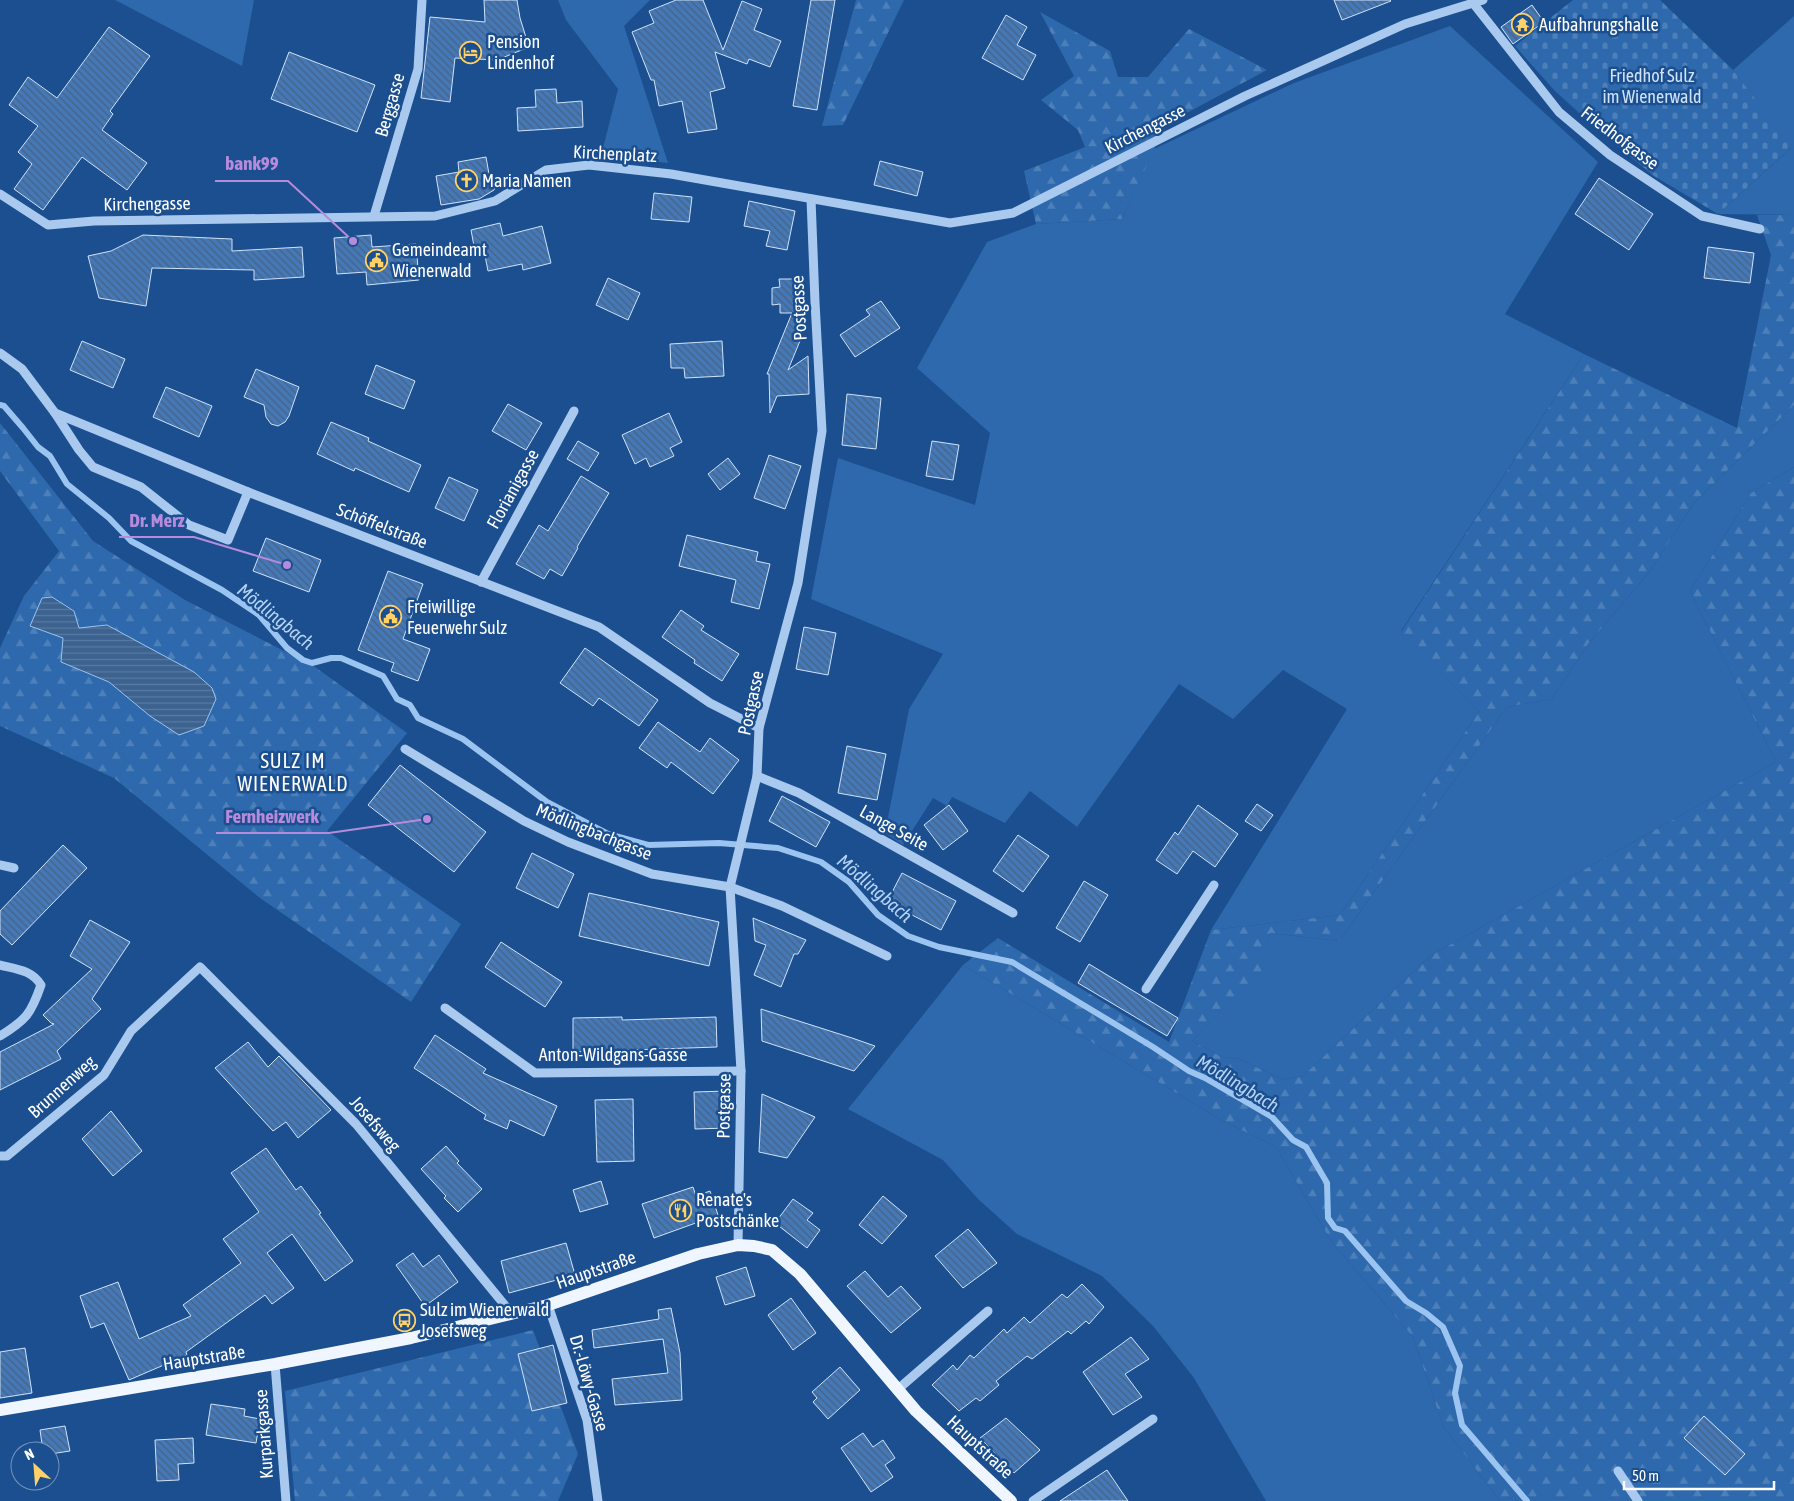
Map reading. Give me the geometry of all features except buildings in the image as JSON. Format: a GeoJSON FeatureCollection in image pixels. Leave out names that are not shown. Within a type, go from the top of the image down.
{"type":"FeatureCollection","features":[{"type":"Feature","properties":{"kind":"main road","name":"Hauptstraße"},"geometry":{"type":"LineString","coordinates":[[0,1410],[275,1364],[411,1338],[548,1304],[698,1254],[738,1245],[754,1246],[772,1250],[800,1274],[916,1411],[1011,1501]]}},
{"type":"Feature","properties":{"kind":"street","name":"Berggasse"},"geometry":{"type":"LineString","coordinates":[[374,216],[418,69],[422,0]]}},
{"type":"Feature","properties":{"kind":"street","name":"Kirchengasse"},"geometry":{"type":"LineString","coordinates":[[811,199],[950,223],[1014,213],[1245,96],[1405,24],[1483,0]]}},
{"type":"Feature","properties":{"kind":"street","name":"Friedhofgasse"},"geometry":{"type":"LineString","coordinates":[[1473,3],[1559,112],[1610,155],[1702,216],[1760,229]]}},
{"type":"Feature","properties":{"kind":"street","name":"Kirchenplatz"},"geometry":{"type":"LineString","coordinates":[[305,218],[435,216],[495,201],[546,170],[589,166],[672,174],[811,199]]}},
{"type":"Feature","properties":{"kind":"street","name":"Kirchengasse"},"geometry":{"type":"LineString","coordinates":[[0,194],[48,225],[94,222],[305,218]]}},
{"type":"Feature","properties":{"kind":"street","name":"Postgasse"},"geometry":{"type":"LineString","coordinates":[[738,1245],[741,1071],[730,887],[757,776],[759,728],[798,583],[822,431],[814,302],[811,199]]}},
{"type":"Feature","properties":{"kind":"street","name":"Schöffelstraße"},"geometry":{"type":"LineString","coordinates":[[0,353],[22,369],[55,413],[248,492],[599,627],[710,703],[759,728]]}},
{"type":"Feature","properties":{"kind":"street","name":"Florianigasse"},"geometry":{"type":"LineString","coordinates":[[481,582],[574,411]]}},
{"type":"Feature","properties":{"kind":"street"},"geometry":{"type":"LineString","coordinates":[[55,413],[79,450],[93,467],[141,487],[189,525],[228,540],[248,492]]}},
{"type":"Feature","properties":{"kind":"street","name":"Mödlingbachgasse"},"geometry":{"type":"LineString","coordinates":[[405,749],[524,821],[568,842],[652,874],[730,887],[782,906],[887,956]]}},
{"type":"Feature","properties":{"kind":"street","name":"Lange Seite"},"geometry":{"type":"LineString","coordinates":[[757,776],[799,794],[1013,913]]}},
{"type":"Feature","properties":{"kind":"street"},"geometry":{"type":"LineString","coordinates":[[0,865],[14,868]]}},
{"type":"Feature","properties":{"kind":"street"},"geometry":{"type":"LineString","coordinates":[[1146,989],[1214,885]]}},
{"type":"Feature","properties":{"kind":"street"},"geometry":{"type":"LineString","coordinates":[[0,965],[36,976],[41,985],[36,1001],[27,1017],[0,1036]]}},
{"type":"Feature","properties":{"kind":"street","name":"Brunnenweg"},"geometry":{"type":"LineString","coordinates":[[0,1156],[7,1156],[104,1075],[131,1031],[200,967]]}},
{"type":"Feature","properties":{"kind":"street","name":"Josefsweg"},"geometry":{"type":"LineString","coordinates":[[200,967],[356,1124],[512,1314]]}},
{"type":"Feature","properties":{"kind":"street","name":"Anton-Wildgans-Gasse"},"geometry":{"type":"LineString","coordinates":[[445,1008],[534,1073],[741,1071]]}},
{"type":"Feature","properties":{"kind":"street","name":"Dr.-Löwy-Gasse"},"geometry":{"type":"LineString","coordinates":[[548,1304],[587,1420],[598,1501]]}},
{"type":"Feature","properties":{"kind":"street"},"geometry":{"type":"LineString","coordinates":[[897,1390],[988,1311]]}},
{"type":"Feature","properties":{"kind":"street","name":"Kurparkgasse"},"geometry":{"type":"LineString","coordinates":[[275,1364],[286,1501]]}},
{"type":"Feature","properties":{"kind":"street"},"geometry":{"type":"LineString","coordinates":[[1033,1501],[1152,1418]]}},
{"type":"Feature","properties":{"kind":"street"},"geometry":{"type":"LineString","coordinates":[[1618,1471],[1638,1501]]}},
{"type":"Feature","properties":{"kind":"green space"},"geometry":{"type":"Polygon","coordinates":[[[115,0],[254,0],[242,66],[115,0]]]}},
{"type":"Feature","properties":{"kind":"green space"},"geometry":{"type":"Polygon","coordinates":[[[558,0],[650,0],[624,26],[668,163],[601,156],[618,89],[566,20],[558,0]]]}},
{"type":"Feature","properties":{"kind":"green space"},"geometry":{"type":"Polygon","coordinates":[[[856,0],[904,0],[843,125],[822,126],[856,0]]]}},
{"type":"Feature","properties":{"kind":"green space","name":"Friedhof Sulz im Wienerwald"},"geometry":{"type":"Polygon","coordinates":[[[1573,0],[1660,0],[1733,70],[1792,147],[1718,214],[1654,176],[1606,137],[1555,91],[1515,46],[1573,0]]]}},
{"type":"Feature","properties":{"kind":"green space"},"geometry":{"type":"Polygon","coordinates":[[[1040,12],[1110,51],[1118,77],[1148,77],[1189,29],[1267,70],[1166,124],[1122,219],[1036,224],[1024,171],[1085,147],[1078,130],[1041,100],[1074,76],[1040,12]]]}},
{"type":"Feature","properties":{"kind":"green space"},"geometry":{"type":"Polygon","coordinates":[[[1794,16],[1794,215],[1718,214],[1791,148],[1733,70],[1794,16]]]}},
{"type":"Feature","properties":{"kind":"green space"},"geometry":{"type":"Polygon","coordinates":[[[1450,26],[1598,162],[1505,314],[1584,354],[1401,631],[1479,712],[1340,915],[1211,930],[1347,709],[1283,670],[1233,719],[1179,684],[1077,827],[1030,791],[1005,823],[952,797],[947,806],[933,798],[903,845],[885,833],[909,709],[943,654],[811,599],[838,458],[975,505],[990,433],[917,368],[987,242],[1036,224],[1122,219],[1154,149],[1294,83],[1450,26]]]}},
{"type":"Feature","properties":{"kind":"green space"},"geometry":{"type":"Polygon","coordinates":[[[1757,215],[1794,215],[1794,405],[1694,503],[1650,571],[1588,644],[1552,699],[1507,707],[1339,941],[1270,933],[1261,971],[1192,1041],[1222,1057],[1239,1059],[1284,1080],[1303,1076],[1430,956],[1776,762],[1690,591],[1751,493],[1794,467],[1794,1501],[1500,1501],[1443,1426],[1413,1337],[1331,1241],[1276,1147],[1225,1122],[963,965],[998,938],[1169,1042],[1211,930],[1340,915],[1479,712],[1401,632],[1584,354],[1737,428],[1771,255],[1757,215]]]}},
{"type":"Feature","properties":{"kind":"green space"},"geometry":{"type":"Polygon","coordinates":[[[1794,405],[1794,467],[1751,493],[1690,591],[1776,762],[1430,956],[1303,1076],[1284,1080],[1239,1059],[1222,1057],[1192,1041],[1260,971],[1270,933],[1339,941],[1507,707],[1552,699],[1588,644],[1650,571],[1694,503],[1794,405]]]}},
{"type":"Feature","properties":{"kind":"green space"},"geometry":{"type":"Polygon","coordinates":[[[0,423],[93,541],[185,600],[315,667],[407,733],[327,831],[461,924],[411,1002],[260,898],[114,778],[0,726],[0,648],[24,596],[59,551],[0,471],[0,423]],[[52,597],[63,638],[61,662],[109,682],[150,716],[79,628],[74,610],[52,597]]]}},
{"type":"Feature","properties":{"kind":"green space"},"geometry":{"type":"Polygon","coordinates":[[[963,965],[1225,1122],[1276,1147],[1331,1241],[1413,1337],[1443,1426],[1500,1501],[1266,1501],[1194,1378],[1153,1326],[1102,1276],[1017,1234],[978,1199],[943,1160],[848,1109],[963,965]]]}},
{"type":"Feature","properties":{"kind":"green space"},"geometry":{"type":"Polygon","coordinates":[[[533,1330],[578,1454],[558,1501],[295,1501],[285,1391],[533,1330]]]}},
{"type":"Feature","properties":{"kind":"shaded area"},"geometry":{"type":"Polygon","coordinates":[[[52,597],[74,611],[79,628],[107,625],[194,672],[212,688],[216,699],[204,726],[179,735],[150,716],[109,682],[61,662],[63,638],[30,626],[42,598],[52,597]]]}},
{"type":"Feature","properties":{"kind":"waterway","name":"Mödlingbach"},"geometry":{"type":"LineString","coordinates":[[0,405],[4,406],[38,447],[50,456],[67,484],[109,518],[131,541],[222,590],[259,615],[287,648],[303,660],[312,663],[331,658],[341,658],[383,676],[397,699],[410,705],[418,718],[463,739],[547,802],[608,834],[648,845],[719,843],[778,848],[821,862],[849,882],[878,915],[908,936],[939,947],[1012,962],[1153,1047],[1189,1071],[1205,1078],[1272,1117],[1293,1140],[1306,1147],[1327,1183],[1328,1218],[1335,1228],[1345,1231],[1406,1301],[1426,1313],[1443,1327],[1460,1366],[1455,1393],[1462,1425],[1527,1501]]}},
{"type":"Feature","properties":{"kind":"place","name":"Aufbahrungshalle"},"geometry":{"type":"Point","coordinates":[1523,25]}},
{"type":"Feature","properties":{"kind":"place","name":"Pension Lindenhof"},"geometry":{"type":"Point","coordinates":[471,52]}},
{"type":"Feature","properties":{"kind":"place","name":"Maria Namen"},"geometry":{"type":"Point","coordinates":[466,181]}},
{"type":"Feature","properties":{"kind":"place","name":"bank99"},"geometry":{"type":"Point","coordinates":[353,241]}},
{"type":"Feature","properties":{"kind":"place","name":"Gemeindeamt Wienerwald"},"geometry":{"type":"Point","coordinates":[376,260]}},
{"type":"Feature","properties":{"kind":"place","name":"Dr. Merz"},"geometry":{"type":"Point","coordinates":[287,565]}},
{"type":"Feature","properties":{"kind":"place","name":"Freiwillige Feuerwehr Sulz"},"geometry":{"type":"Point","coordinates":[391,617]}},
{"type":"Feature","properties":{"kind":"place","name":"Fernheizwerk"},"geometry":{"type":"Point","coordinates":[427,819]}},
{"type":"Feature","properties":{"kind":"place","name":"Renate's Postschänke"},"geometry":{"type":"Point","coordinates":[680,1210]}},
{"type":"Feature","properties":{"kind":"place","name":"Sulz im Wienerwald Josefsweg"},"geometry":{"type":"Point","coordinates":[404,1320]}},
{"type":"Feature","properties":{"kind":"district","name":"SULZ IM WIENERWALD"},"geometry":{"type":"Point","coordinates":[293,772]}}]}
